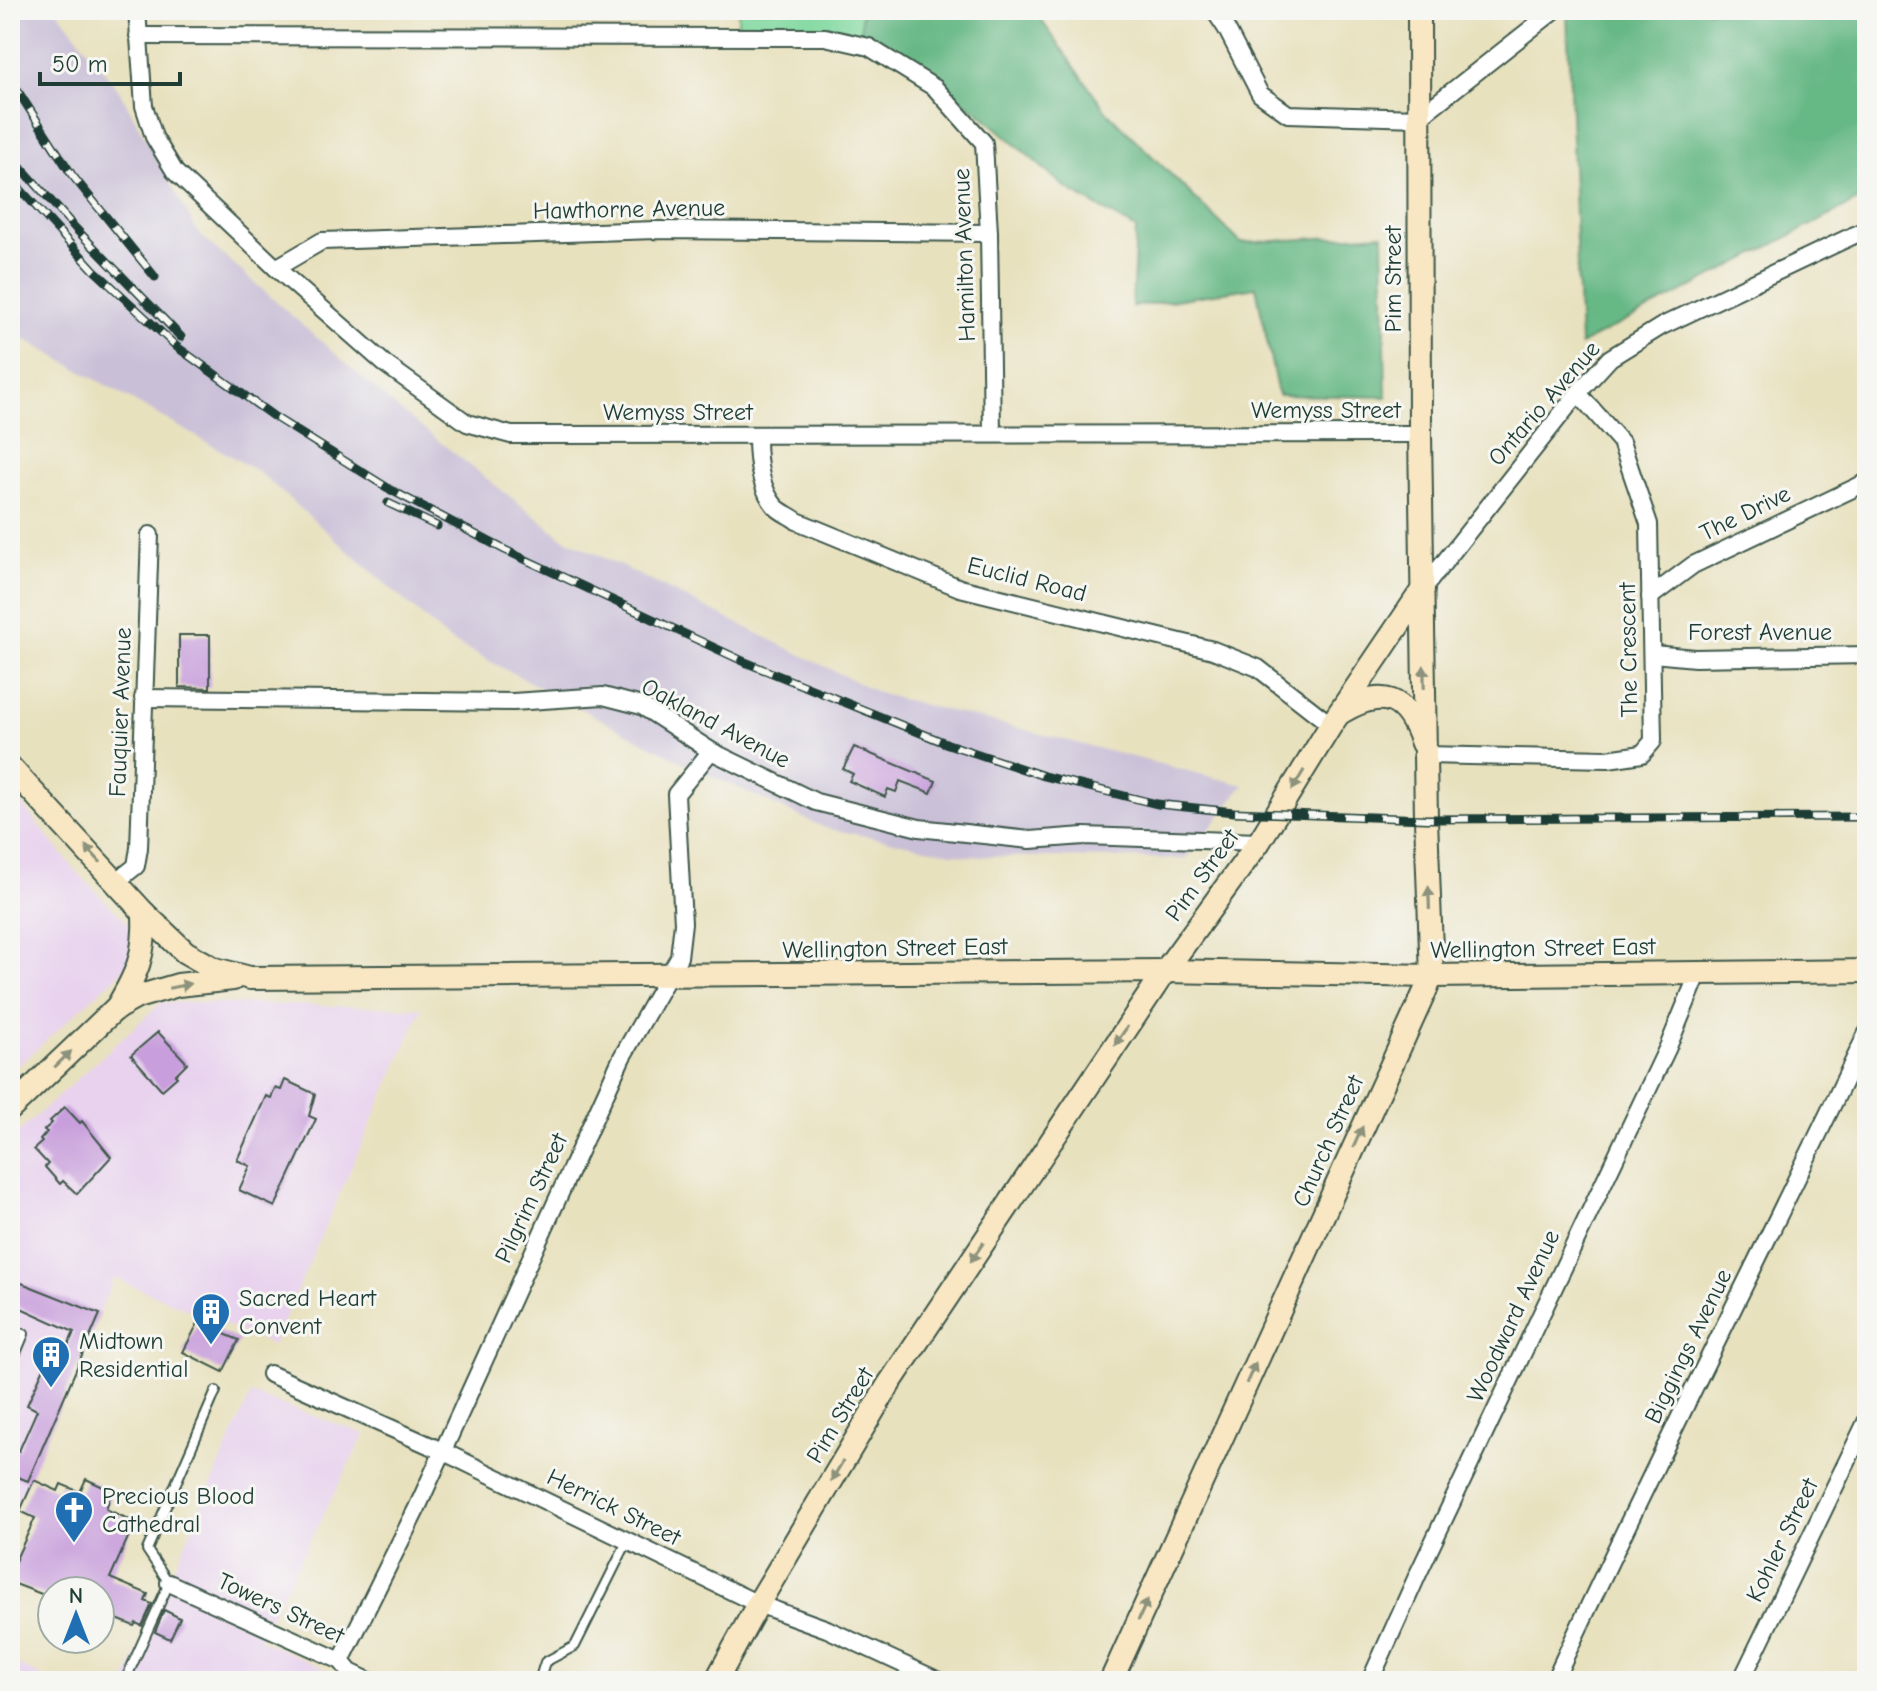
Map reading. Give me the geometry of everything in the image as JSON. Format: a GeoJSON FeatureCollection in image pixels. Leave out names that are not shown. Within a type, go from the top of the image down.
{"type":"FeatureCollection","features":[{"type":"Feature","properties":{"kind":"main road","name":"Pim Street"},"geometry":{"type":"LineString","coordinates":[[716,1681],[758,1604],[889,1384],[1165,971],[1259,842],[1335,719],[1423,589],[1419,10]]}},
{"type":"Feature","properties":{"kind":"main road","name":"Church Street"},"geometry":{"type":"LineString","coordinates":[[1111,1681],[1432,976],[1423,589]]}},
{"type":"Feature","properties":{"kind":"main road"},"geometry":{"type":"LineString","coordinates":[[1335,719],[1360,700],[1380,697],[1399,705],[1415,722],[1426,755]]}},
{"type":"Feature","properties":{"kind":"main road","name":"Wellington Street East"},"geometry":{"type":"LineString","coordinates":[[10,767],[144,913],[185,952],[215,969],[250,978],[1165,971],[1432,976],[1867,971]]}},
{"type":"Feature","properties":{"kind":"main road"},"geometry":{"type":"LineString","coordinates":[[115,1009],[140,963],[145,941],[144,913]]}},
{"type":"Feature","properties":{"kind":"main road"},"geometry":{"type":"LineString","coordinates":[[10,1109],[115,1009],[137,997],[178,985],[250,978]]}},
{"type":"Feature","properties":{"kind":"street"},"geometry":{"type":"LineString","coordinates":[[137,10],[138,36]]}},
{"type":"Feature","properties":{"kind":"street"},"geometry":{"type":"LineString","coordinates":[[1214,10],[1260,94],[1288,114],[1418,118],[1555,10]]}},
{"type":"Feature","properties":{"kind":"street","name":"Hamilton Avenue"},"geometry":{"type":"LineString","coordinates":[[138,36],[825,37],[869,47],[935,88],[984,143],[989,233],[992,434]]}},
{"type":"Feature","properties":{"kind":"street","name":"Wemyss Street"},"geometry":{"type":"LineString","coordinates":[[138,36],[144,106],[154,137],[175,172],[276,268],[385,364],[467,423],[511,435],[1420,434]]}},
{"type":"Feature","properties":{"kind":"street","name":"Ontario Avenue"},"geometry":{"type":"LineString","coordinates":[[1423,589],[1578,393],[1610,358],[1662,326],[1867,229]]}},
{"type":"Feature","properties":{"kind":"street","name":"Hawthorne Avenue"},"geometry":{"type":"LineString","coordinates":[[276,268],[322,241],[656,230],[989,233]]}},
{"type":"Feature","properties":{"kind":"street","name":"The Crescent"},"geometry":{"type":"LineString","coordinates":[[1426,755],[1608,759],[1642,754],[1653,741],[1649,524],[1621,442],[1578,393]]}},
{"type":"Feature","properties":{"kind":"street","name":"Euclid Road"},"geometry":{"type":"LineString","coordinates":[[757,437],[757,457],[763,482],[775,506],[797,521],[960,588],[1213,650],[1258,668],[1335,719]]}},
{"type":"Feature","properties":{"kind":"street","name":"The Drive"},"geometry":{"type":"LineString","coordinates":[[1650,597],[1693,565],[1867,482]]}},
{"type":"Feature","properties":{"kind":"street","name":"Fauquier Avenue"},"geometry":{"type":"LineString","coordinates":[[117,881],[136,866],[139,848],[150,535]]}},
{"type":"Feature","properties":{"kind":"street","name":"Forest Avenue"},"geometry":{"type":"LineString","coordinates":[[1653,654],[1695,658],[1867,655]]}},
{"type":"Feature","properties":{"kind":"street","name":"Oakland Avenue"},"geometry":{"type":"LineString","coordinates":[[143,698],[513,702],[603,696],[642,706],[711,751],[816,802],[919,828],[1030,840],[1084,836],[1259,842]]}},
{"type":"Feature","properties":{"kind":"street","name":"Pilgrim Street"},"geometry":{"type":"LineString","coordinates":[[346,1671],[442,1451],[622,1057],[679,957],[683,923],[676,794],[711,751]]}},
{"type":"Feature","properties":{"kind":"street","name":"Woodward Avenue"},"geometry":{"type":"LineString","coordinates":[[1370,1681],[1668,1047],[1699,972]]}},
{"type":"Feature","properties":{"kind":"street","name":"Biggings Avenue"},"geometry":{"type":"LineString","coordinates":[[1554,1681],[1621,1536],[1867,1033]]}},
{"type":"Feature","properties":{"kind":"street","name":"Herrick Street"},"geometry":{"type":"LineString","coordinates":[[270,1374],[442,1451],[758,1604],[827,1629],[939,1681]]}},
{"type":"Feature","properties":{"kind":"street","name":"Kohler Street"},"geometry":{"type":"LineString","coordinates":[[1741,1681],[1867,1420]]}},
{"type":"Feature","properties":{"kind":"street","name":"Towers Street"},"geometry":{"type":"LineString","coordinates":[[169,1583],[369,1681]]}},
{"type":"Feature","properties":{"kind":"lane"},"geometry":{"type":"LineString","coordinates":[[10,1329],[24,1334],[10,1367]]}},
{"type":"Feature","properties":{"kind":"lane"},"geometry":{"type":"LineString","coordinates":[[125,1681],[169,1583],[147,1550],[216,1391]]}},
{"type":"Feature","properties":{"kind":"lane"},"geometry":{"type":"LineString","coordinates":[[539,1681],[545,1662],[575,1646],[628,1540]]}},
{"type":"Feature","properties":{"kind":"shaded area"},"geometry":{"type":"Polygon","coordinates":[[[10,10],[57,10],[120,92],[198,233],[399,410],[562,537],[881,694],[1244,785],[1186,859],[967,856],[825,828],[690,766],[449,640],[259,472],[10,331],[10,10]]]}},
{"type":"Feature","properties":{"kind":"shaded area"},"geometry":{"type":"Polygon","coordinates":[[[10,790],[77,872],[150,946],[10,1073],[10,790]]]}},
{"type":"Feature","properties":{"kind":"shaded area"},"geometry":{"type":"Polygon","coordinates":[[[162,1002],[422,1008],[273,1345],[114,1278],[10,1517],[10,1140],[162,1002]]]}},
{"type":"Feature","properties":{"kind":"shaded area"},"geometry":{"type":"Polygon","coordinates":[[[251,1394],[365,1434],[259,1639],[351,1681],[125,1681],[251,1394]]]}},
{"type":"Feature","properties":{"kind":"shaded area"},"geometry":{"type":"Polygon","coordinates":[[[10,1661],[50,1681],[10,1681],[10,1661]]]}},
{"type":"Feature","properties":{"kind":"green space"},"geometry":{"type":"Polygon","coordinates":[[[738,10],[861,10],[861,33],[738,25],[738,10]]]}},
{"type":"Feature","properties":{"kind":"green space"},"geometry":{"type":"Polygon","coordinates":[[[861,10],[1034,10],[1107,112],[1241,243],[1383,234],[1386,397],[1278,395],[1256,287],[1132,307],[1136,229],[1066,188],[977,111],[861,33],[861,10]]]}},
{"type":"Feature","properties":{"kind":"green space"},"geometry":{"type":"Polygon","coordinates":[[[1867,10],[1867,196],[1580,345],[1567,12],[1867,10]]]}},
{"type":"Feature","properties":{"kind":"building"},"geometry":{"type":"Polygon","coordinates":[[[179,635],[210,635],[210,688],[179,687],[179,635]]]}},
{"type":"Feature","properties":{"kind":"building"},"geometry":{"type":"Polygon","coordinates":[[[854,747],[936,781],[931,793],[900,781],[896,792],[888,789],[885,797],[849,781],[853,774],[843,769],[854,747]]]}},
{"type":"Feature","properties":{"kind":"building"},"geometry":{"type":"Polygon","coordinates":[[[158,1032],[187,1063],[162,1090],[131,1055],[158,1032]]]}},
{"type":"Feature","properties":{"kind":"building"},"geometry":{"type":"Polygon","coordinates":[[[285,1080],[315,1094],[309,1116],[316,1119],[275,1207],[239,1190],[250,1166],[237,1160],[266,1096],[271,1098],[275,1088],[281,1090],[285,1080]]]}},
{"type":"Feature","properties":{"kind":"building"},"geometry":{"type":"Polygon","coordinates":[[[65,1107],[80,1123],[82,1121],[111,1157],[77,1194],[63,1181],[60,1184],[34,1149],[42,1142],[40,1140],[47,1132],[44,1130],[52,1123],[50,1121],[65,1107]]]}},
{"type":"Feature","properties":{"kind":"building","name":"Midtown Residential"},"geometry":{"type":"Polygon","coordinates":[[[14,1280],[100,1314],[28,1481],[10,1474],[10,1447],[19,1451],[37,1410],[27,1405],[44,1368],[56,1373],[74,1332],[10,1303],[14,1280]]]}},
{"type":"Feature","properties":{"kind":"building","name":"Sacred Heart Convent"},"geometry":{"type":"Polygon","coordinates":[[[198,1323],[239,1340],[223,1372],[183,1352],[198,1323]]]}},
{"type":"Feature","properties":{"kind":"building","name":"Precious Blood Cathedral"},"geometry":{"type":"Polygon","coordinates":[[[86,1479],[112,1491],[106,1509],[135,1522],[111,1575],[36,1575],[36,1592],[10,1582],[10,1572],[35,1518],[20,1511],[34,1480],[58,1491],[61,1484],[80,1492],[86,1479]]]}},
{"type":"Feature","properties":{"kind":"building","name":"Precious Blood Cathedral"},"geometry":{"type":"Polygon","coordinates":[[[116,1581],[148,1594],[145,1601],[152,1604],[142,1626],[136,1623],[134,1626],[116,1619],[116,1581]]]}},
{"type":"Feature","properties":{"kind":"building"},"geometry":{"type":"Polygon","coordinates":[[[164,1610],[180,1618],[170,1639],[155,1632],[164,1610]]]}},
{"type":"Feature","properties":{"kind":"railway"},"geometry":{"type":"LineString","coordinates":[[10,79],[72,175],[155,277]]}},
{"type":"Feature","properties":{"kind":"railway"},"geometry":{"type":"LineString","coordinates":[[10,155],[76,229],[181,337]]}},
{"type":"Feature","properties":{"kind":"railway"},"geometry":{"type":"LineString","coordinates":[[10,178],[94,270],[177,347],[273,416],[391,490],[505,550],[745,662],[948,744],[1044,776],[1157,804],[1234,812],[1426,819],[1867,817]]}},
{"type":"Feature","properties":{"kind":"railway"},"geometry":{"type":"LineString","coordinates":[[388,503],[437,526]]}},
{"type":"Feature","properties":{"kind":"place","name":"Sacred Heart Convent"},"geometry":{"type":"Point","coordinates":[211,1346]}},
{"type":"Feature","properties":{"kind":"place","name":"Midtown Residential"},"geometry":{"type":"Point","coordinates":[51,1389]}},
{"type":"Feature","properties":{"kind":"place","name":"Precious Blood Cathedral"},"geometry":{"type":"Point","coordinates":[74,1544]}}]}
